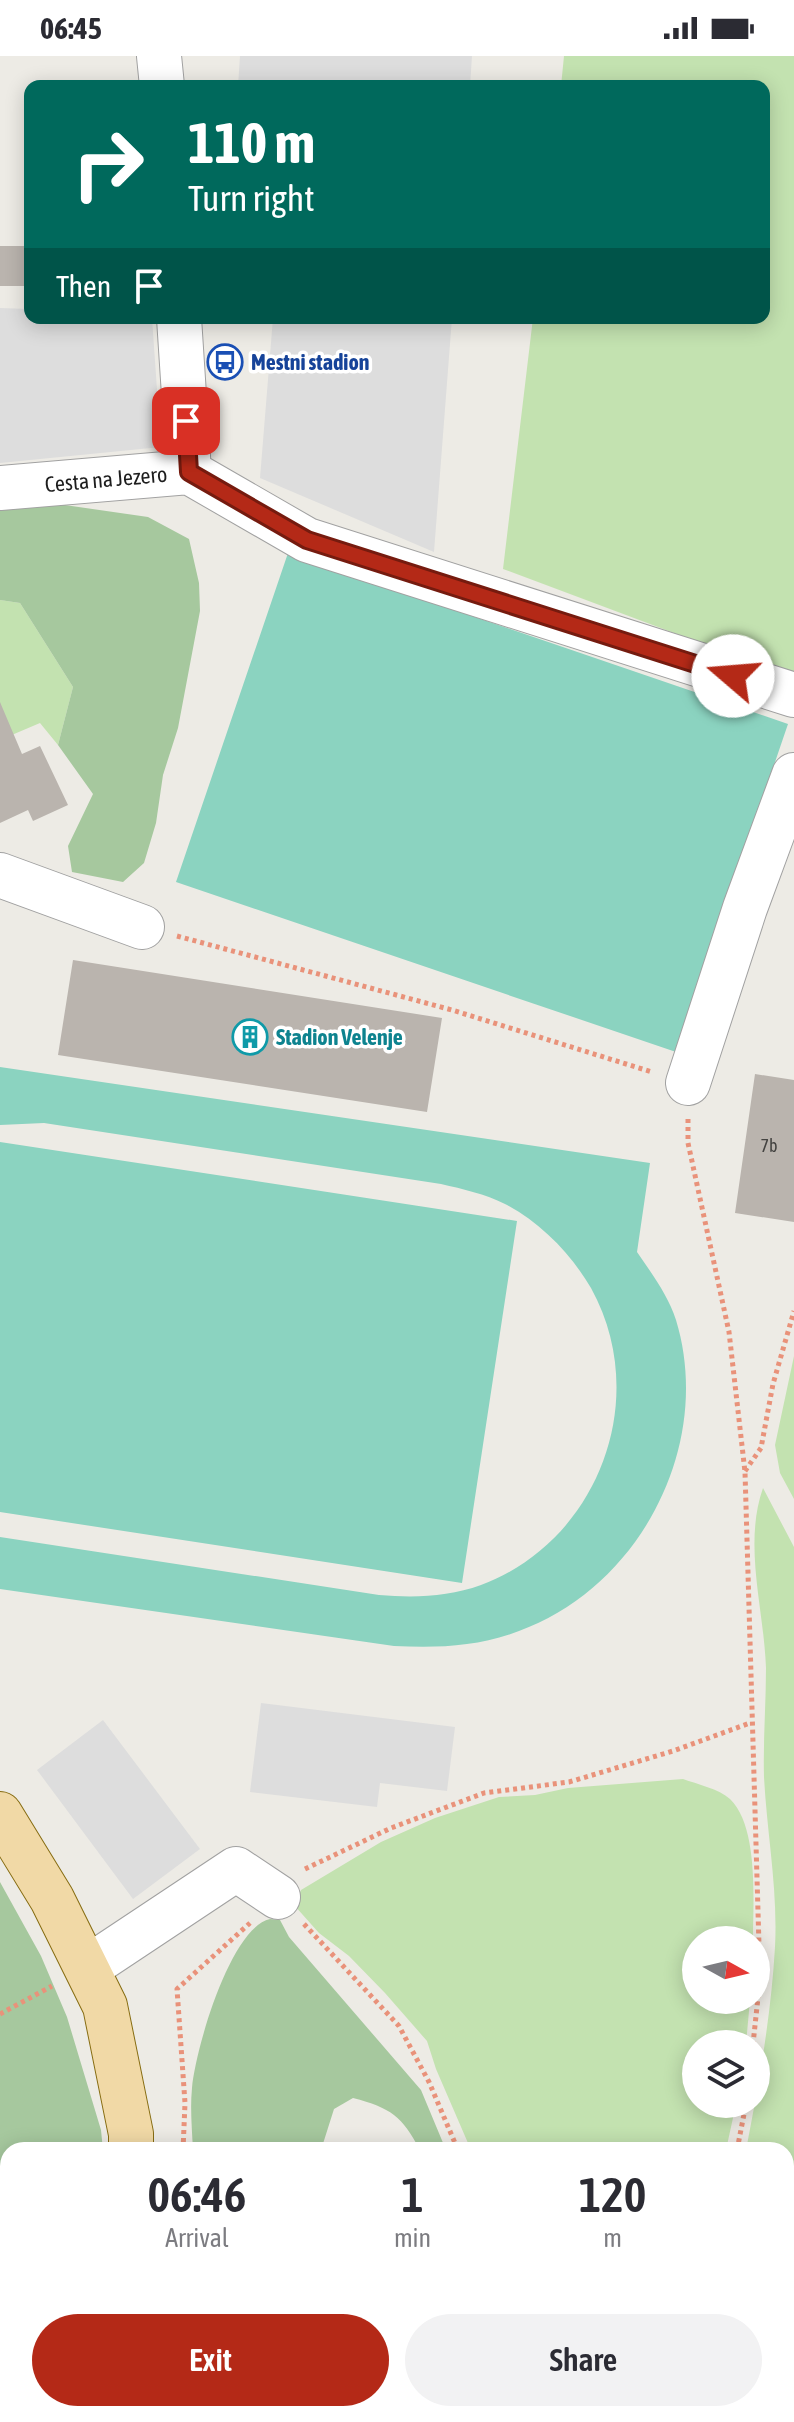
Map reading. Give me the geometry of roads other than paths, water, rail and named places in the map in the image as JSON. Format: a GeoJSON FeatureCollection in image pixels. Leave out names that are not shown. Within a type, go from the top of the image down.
{"type":"FeatureCollection","features":[{"type":"Feature","properties":{"kind":"main road"},"geometry":{"type":"LineString","coordinates":[[0,1814],[52,1899],[105,2006],[131,2142]]}},
{"type":"Feature","properties":{"kind":"street"},"geometry":{"type":"LineString","coordinates":[[159,56],[161,80]]}},
{"type":"Feature","properties":{"kind":"street"},"geometry":{"type":"LineString","coordinates":[[179,324],[189,472]]}},
{"type":"Feature","properties":{"kind":"street","name":"Cesta na Jezero"},"geometry":{"type":"LineString","coordinates":[[0,488],[189,472],[307,540],[794,695]]}},
{"type":"Feature","properties":{"kind":"street"},"geometry":{"type":"LineString","coordinates":[[688,1083],[745,908],[794,775]]}},
{"type":"Feature","properties":{"kind":"street"},"geometry":{"type":"LineString","coordinates":[[0,875],[142,927]]}},
{"type":"Feature","properties":{"kind":"street"},"geometry":{"type":"LineString","coordinates":[[87,1968],[236,1869],[278,1897]]}},
{"type":"Feature","properties":{"kind":"place","name":"Mestni stadion"},"geometry":{"type":"Point","coordinates":[225,362]}},
{"type":"Feature","properties":{"kind":"place","name":"Stadion Velenje"},"geometry":{"type":"Point","coordinates":[250,1037]}}]}
